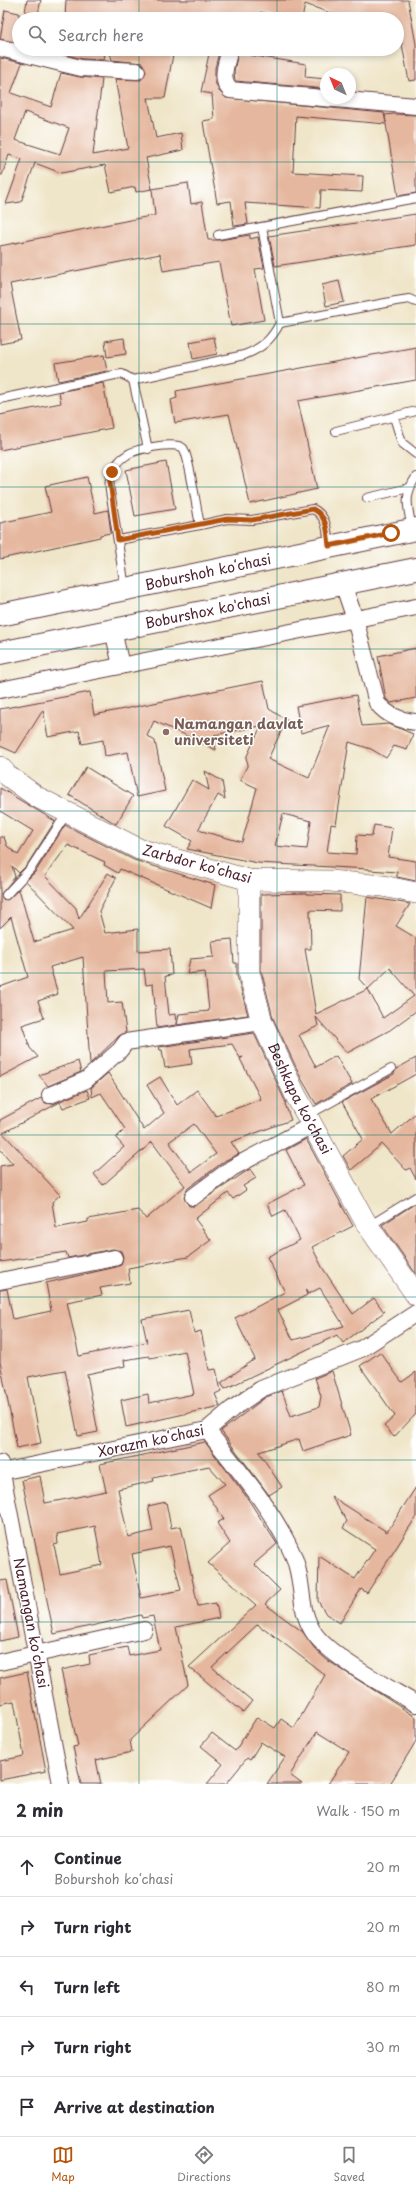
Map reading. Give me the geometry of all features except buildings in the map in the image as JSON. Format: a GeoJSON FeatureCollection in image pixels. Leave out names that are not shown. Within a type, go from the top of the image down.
{"type":"FeatureCollection","features":[{"type":"Feature","properties":{"kind":"main road","name":"Boburshoh koʻchasi"},"geometry":{"type":"LineString","coordinates":[[0,615],[414,529]]}},
{"type":"Feature","properties":{"kind":"main road","name":"Boburshox ko'chasi"},"geometry":{"type":"LineString","coordinates":[[0,653],[416,569]]}},
{"type":"Feature","properties":{"kind":"street"},"geometry":{"type":"LineString","coordinates":[[0,48],[12,51]]}},
{"type":"Feature","properties":{"kind":"street"},"geometry":{"type":"LineString","coordinates":[[32,56],[80,68],[137,71]]}},
{"type":"Feature","properties":{"kind":"street"},"geometry":{"type":"LineString","coordinates":[[229,56],[224,79],[225,85],[230,90],[416,106]]}},
{"type":"Feature","properties":{"kind":"street"},"geometry":{"type":"LineString","coordinates":[[343,584],[355,620],[378,703],[385,712],[406,722],[416,722]]}},
{"type":"Feature","properties":{"kind":"street"},"geometry":{"type":"LineString","coordinates":[[0,690],[416,607]]}},
{"type":"Feature","properties":{"kind":"street"},"geometry":{"type":"LineString","coordinates":[[113,630],[121,666]]}},
{"type":"Feature","properties":{"kind":"street","name":"Zarbdor koʻchasi"},"geometry":{"type":"LineString","coordinates":[[0,767],[8,776],[37,797],[139,849],[249,880],[330,881],[383,886],[416,893]]}},
{"type":"Feature","properties":{"kind":"street","name":"Beshkapa ko'chasi"},"geometry":{"type":"LineString","coordinates":[[249,880],[249,972],[262,1022],[310,1120],[368,1226],[416,1294]]}},
{"type":"Feature","properties":{"kind":"street"},"geometry":{"type":"LineString","coordinates":[[50,1095],[86,1080],[120,1050],[126,1042],[262,1022]]}},
{"type":"Feature","properties":{"kind":"street"},"geometry":{"type":"LineString","coordinates":[[193,1197],[232,1168],[310,1120]]}},
{"type":"Feature","properties":{"kind":"street"},"geometry":{"type":"LineString","coordinates":[[0,1281],[114,1258]]}},
{"type":"Feature","properties":{"kind":"street","name":"Xorazm koʻchasi"},"geometry":{"type":"LineString","coordinates":[[1,1469],[207,1430],[232,1409],[261,1389],[361,1349],[416,1313]]}},
{"type":"Feature","properties":{"kind":"street"},"geometry":{"type":"LineString","coordinates":[[207,1430],[280,1528],[294,1557],[300,1581],[304,1614],[315,1634],[336,1654],[416,1704]]}},
{"type":"Feature","properties":{"kind":"street","name":"Namangan koʻchasi"},"geometry":{"type":"LineString","coordinates":[[1,1469],[61,1784]]}},
{"type":"Feature","properties":{"kind":"street"},"geometry":{"type":"LineString","coordinates":[[0,1662],[144,1630]]}},
{"type":"Feature","properties":{"kind":"lane"},"geometry":{"type":"LineString","coordinates":[[218,235],[416,198]]}},
{"type":"Feature","properties":{"kind":"lane"},"geometry":{"type":"LineString","coordinates":[[0,399],[122,374],[133,380],[244,355],[258,350],[274,336],[280,323],[262,227]]}},
{"type":"Feature","properties":{"kind":"lane"},"geometry":{"type":"LineString","coordinates":[[280,323],[396,301],[409,300],[416,302]]}},
{"type":"Feature","properties":{"kind":"lane"},"geometry":{"type":"LineString","coordinates":[[133,380],[148,449]]}},
{"type":"Feature","properties":{"kind":"lane"},"geometry":{"type":"LineString","coordinates":[[336,430],[416,411]]}},
{"type":"Feature","properties":{"kind":"lane"},"geometry":{"type":"LineString","coordinates":[[394,417],[402,443],[416,454]]}},
{"type":"Feature","properties":{"kind":"lane"},"geometry":{"type":"LineString","coordinates":[[125,589],[110,482],[112,472],[117,463],[128,454],[148,449],[167,445],[178,445],[184,448],[200,525]]}},
{"type":"Feature","properties":{"kind":"lane"},"geometry":{"type":"LineString","coordinates":[[414,529],[406,499],[409,488],[416,477]]}},
{"type":"Feature","properties":{"kind":"lane"},"geometry":{"type":"LineString","coordinates":[[367,498],[409,488]]}},
{"type":"Feature","properties":{"kind":"lane"},"geometry":{"type":"LineString","coordinates":[[118,540],[227,519],[252,520],[313,509],[320,513],[326,521],[329,546]]}},
{"type":"Feature","properties":{"kind":"lane"},"geometry":{"type":"LineString","coordinates":[[6,895],[35,863],[68,814]]}},
{"type":"Feature","properties":{"kind":"lane"},"geometry":{"type":"LineString","coordinates":[[310,1120],[391,1070]]}},
{"type":"Feature","properties":{"kind":"lane"},"geometry":{"type":"LineString","coordinates":[[368,1226],[416,1197]]}},
{"type":"Feature","properties":{"kind":"place","name":"Namangan davlat universiteti"},"geometry":{"type":"Point","coordinates":[166,732]}},
{"type":"Feature","properties":{"kind":"route"},"geometry":{"type":"LineString","coordinates":[[112,472],[110,482],[118,540],[227,519],[252,520],[313,509],[320,513],[326,521],[329,546],[391,533]]}}]}
